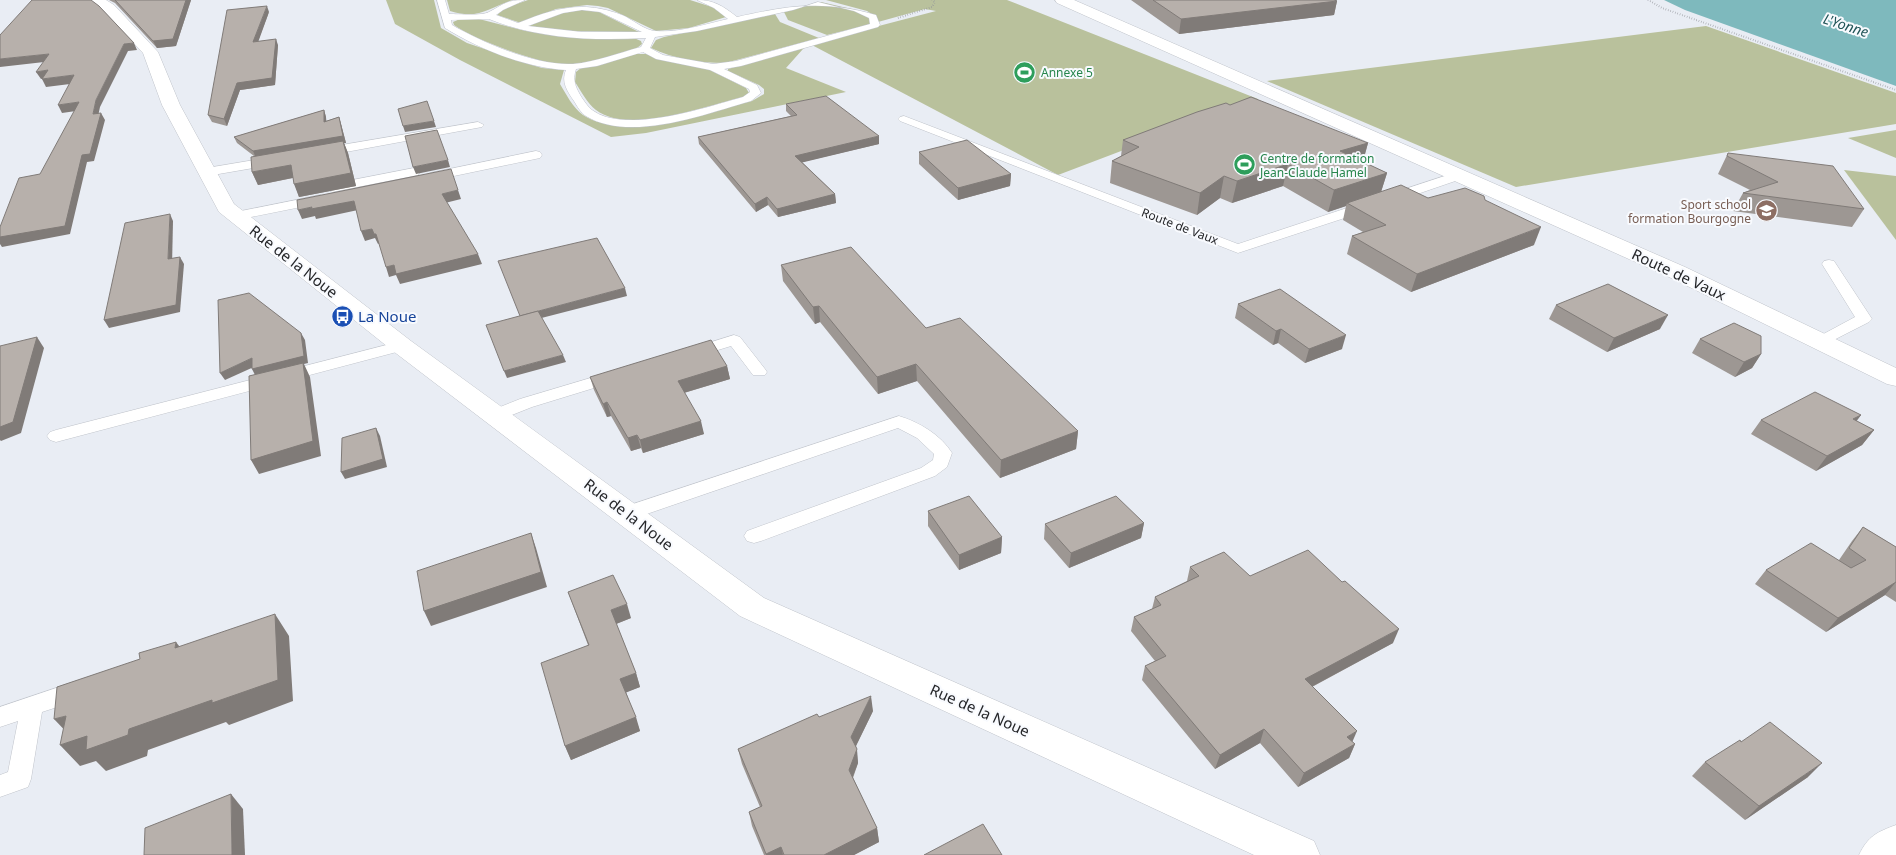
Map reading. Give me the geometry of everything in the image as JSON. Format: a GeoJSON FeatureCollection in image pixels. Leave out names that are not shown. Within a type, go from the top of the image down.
{"type":"FeatureCollection","features":[{"type":"Feature","properties":{"kind":"street","name":"Rue de la Noue"},"geometry":{"type":"LineString","coordinates":[[96,0],[109,8],[150,52],[171,105],[231,212],[402,346],[752,607],[1299,855]]}},
{"type":"Feature","properties":{"kind":"street","name":"Route de Vaux"},"geometry":{"type":"LineString","coordinates":[[1062,0],[1677,272],[1896,378]]}},
{"type":"Feature","properties":{"kind":"street"},"geometry":{"type":"LineString","coordinates":[[1880,855],[1896,844]]}},
{"type":"Feature","properties":{"kind":"lane"},"geometry":{"type":"LineString","coordinates":[[441,0],[448,26],[473,41],[547,66],[572,67],[593,64],[644,49],[652,34]]}},
{"type":"Feature","properties":{"kind":"lane"},"geometry":{"type":"LineString","coordinates":[[490,16],[500,8],[521,0]]}},
{"type":"Feature","properties":{"kind":"lane"},"geometry":{"type":"LineString","coordinates":[[701,0],[717,6],[736,20]]}},
{"type":"Feature","properties":{"kind":"lane"},"geometry":{"type":"LineString","coordinates":[[446,17],[490,16],[499,21],[530,29],[564,33],[652,34],[736,20],[817,0],[864,12],[874,18],[875,25],[737,64],[714,67]]}},
{"type":"Feature","properties":{"kind":"lane"},"geometry":{"type":"LineString","coordinates":[[520,26],[559,11],[586,7],[602,10],[652,34]]}},
{"type":"Feature","properties":{"kind":"lane"},"geometry":{"type":"LineString","coordinates":[[572,67],[567,83],[590,113],[602,118],[630,123],[661,120],[747,99],[756,94],[753,87],[714,67],[660,56],[644,49]]}},
{"type":"Feature","properties":{"kind":"lane","name":"Route de Vaux"},"geometry":{"type":"LineString","coordinates":[[904,119],[1238,249],[1460,175]]}},
{"type":"Feature","properties":{"kind":"lane"},"geometry":{"type":"LineString","coordinates":[[314,154],[478,124]]}},
{"type":"Feature","properties":{"kind":"lane"},"geometry":{"type":"LineString","coordinates":[[231,212],[536,155]]}},
{"type":"Feature","properties":{"kind":"lane"},"geometry":{"type":"LineString","coordinates":[[207,172],[284,159]]}},
{"type":"Feature","properties":{"kind":"lane"},"geometry":{"type":"LineString","coordinates":[[231,212],[414,172]]}},
{"type":"Feature","properties":{"kind":"lane"},"geometry":{"type":"LineString","coordinates":[[1822,342],[1864,319],[1829,264]]}},
{"type":"Feature","properties":{"kind":"lane"},"geometry":{"type":"LineString","coordinates":[[677,357],[734,340],[760,372]]}},
{"type":"Feature","properties":{"kind":"lane"},"geometry":{"type":"LineString","coordinates":[[56,436],[402,346]]}},
{"type":"Feature","properties":{"kind":"lane"},"geometry":{"type":"LineString","coordinates":[[496,415],[526,402],[630,371]]}},
{"type":"Feature","properties":{"kind":"lane"},"geometry":{"type":"LineString","coordinates":[[628,513],[899,422],[923,434],[943,453],[941,463],[928,472],[754,536]]}},
{"type":"Feature","properties":{"kind":"lane"},"geometry":{"type":"LineString","coordinates":[[0,717],[101,683]]}},
{"type":"Feature","properties":{"kind":"lane"},"geometry":{"type":"LineString","coordinates":[[0,786],[19,779],[32,706]]}},
{"type":"Feature","properties":{"kind":"path"},"geometry":{"type":"LineString","coordinates":[[875,25],[926,11],[936,4],[932,0]]}},
{"type":"Feature","properties":{"kind":"path"},"geometry":{"type":"LineString","coordinates":[[1648,0],[1662,8],[1896,90]]}},
{"type":"Feature","properties":{"kind":"green space"},"geometry":{"type":"Polygon","coordinates":[[[386,0],[434,0],[441,28],[467,43],[542,68],[564,70],[560,84],[570,101],[583,115],[599,122],[619,125],[642,125],[690,117],[752,101],[764,94],[764,89],[728,71],[728,69],[810,44],[786,68],[846,92],[646,133],[611,137],[460,60],[395,24],[386,0]]]}},
{"type":"Feature","properties":{"kind":"green space"},"geometry":{"type":"Polygon","coordinates":[[[447,0],[513,0],[483,12],[469,14],[450,11],[447,0]]]}},
{"type":"Feature","properties":{"kind":"green space"},"geometry":{"type":"Polygon","coordinates":[[[528,0],[690,0],[712,7],[726,17],[689,28],[656,31],[608,8],[598,6],[587,5],[556,9],[521,23],[497,15],[505,8],[528,0]]]}},
{"type":"Feature","properties":{"kind":"green space","name":"Annexe 5"},"geometry":{"type":"Polygon","coordinates":[[[826,0],[1007,0],[1258,99],[1058,175],[810,44],[936,11],[925,9],[878,22],[876,17],[867,11],[826,0]]]}},
{"type":"Feature","properties":{"kind":"green space"},"geometry":{"type":"Polygon","coordinates":[[[821,2],[856,10],[870,18],[872,24],[827,35],[788,20],[784,12],[821,2]]]}},
{"type":"Feature","properties":{"kind":"green space"},"geometry":{"type":"Polygon","coordinates":[[[584,9],[597,11],[639,32],[567,31],[529,26],[554,15],[584,9]]]}},
{"type":"Feature","properties":{"kind":"green space"},"geometry":{"type":"Polygon","coordinates":[[[775,14],[780,22],[819,38],[725,63],[687,60],[651,48],[656,40],[664,37],[775,14]]]}},
{"type":"Feature","properties":{"kind":"green space"},"geometry":{"type":"Polygon","coordinates":[[[460,19],[479,19],[526,31],[561,35],[634,38],[641,41],[642,44],[629,51],[595,61],[575,65],[562,65],[522,55],[476,37],[454,25],[453,22],[460,19]]]}},
{"type":"Feature","properties":{"kind":"green space"},"geometry":{"type":"Polygon","coordinates":[[[1706,26],[1896,93],[1896,124],[1516,187],[1267,81],[1706,26]]]}},
{"type":"Feature","properties":{"kind":"green space"},"geometry":{"type":"Polygon","coordinates":[[[635,54],[646,54],[666,61],[708,69],[746,88],[749,93],[743,97],[689,112],[647,119],[627,120],[610,117],[596,110],[575,82],[576,72],[581,68],[635,54]]]}},
{"type":"Feature","properties":{"kind":"green space"},"geometry":{"type":"Polygon","coordinates":[[[1896,130],[1896,158],[1848,138],[1896,130]]]}},
{"type":"Feature","properties":{"kind":"green space"},"geometry":{"type":"Polygon","coordinates":[[[1844,170],[1896,176],[1896,240],[1844,170]]]}},
{"type":"Feature","properties":{"kind":"water","name":"L'Yonne"},"geometry":{"type":"Polygon","coordinates":[[[1664,0],[1896,0],[1896,86],[1685,10],[1664,0]]]}},
{"type":"Feature","properties":{"kind":"building"},"geometry":{"type":"Polygon","coordinates":[[[32,0],[91,0],[134,43],[124,44],[96,100],[93,114],[101,113],[90,154],[82,155],[65,226],[0,237],[0,227],[19,178],[40,174],[79,102],[58,105],[74,75],[42,79],[48,70],[36,72],[49,54],[0,59],[0,35],[32,0]]]}},
{"type":"Feature","properties":{"kind":"building"},"geometry":{"type":"Polygon","coordinates":[[[115,0],[186,0],[173,39],[153,41],[115,0]]]}},
{"type":"Feature","properties":{"kind":"building"},"geometry":{"type":"Polygon","coordinates":[[[1153,0],[1334,0],[1337,1],[1181,19],[1153,0]]]}},
{"type":"Feature","properties":{"kind":"building"},"geometry":{"type":"Polygon","coordinates":[[[267,6],[253,42],[276,39],[272,78],[237,83],[224,119],[208,115],[227,10],[267,6]]]}},
{"type":"Feature","properties":{"kind":"building"},"geometry":{"type":"Polygon","coordinates":[[[826,96],[879,136],[795,156],[835,194],[777,209],[767,197],[755,204],[698,137],[797,115],[786,104],[826,96]]]}},
{"type":"Feature","properties":{"kind":"building","name":"Centre de formation Jean-Claude Hamel"},"geometry":{"type":"Polygon","coordinates":[[[1251,97],[1368,143],[1340,151],[1387,173],[1334,190],[1288,164],[1237,181],[1224,176],[1200,193],[1112,161],[1139,147],[1123,140],[1197,112],[1226,103],[1230,105],[1251,97]]]}},
{"type":"Feature","properties":{"kind":"building"},"geometry":{"type":"Polygon","coordinates":[[[427,101],[434,121],[403,126],[398,109],[427,101]]]}},
{"type":"Feature","properties":{"kind":"building"},"geometry":{"type":"Polygon","coordinates":[[[324,110],[324,122],[339,117],[343,136],[253,151],[234,137],[324,110]]]}},
{"type":"Feature","properties":{"kind":"building"},"geometry":{"type":"Polygon","coordinates":[[[437,130],[448,160],[413,167],[405,136],[437,130]]]}},
{"type":"Feature","properties":{"kind":"building"},"geometry":{"type":"Polygon","coordinates":[[[967,140],[1011,174],[958,188],[919,152],[967,140]]]}},
{"type":"Feature","properties":{"kind":"building"},"geometry":{"type":"Polygon","coordinates":[[[343,141],[351,173],[294,184],[291,165],[252,172],[251,157],[343,141]]]}},
{"type":"Feature","properties":{"kind":"building"},"geometry":{"type":"Polygon","coordinates":[[[1728,153],[1833,166],[1864,209],[1743,193],[1778,182],[1727,156],[1728,153]]]}},
{"type":"Feature","properties":{"kind":"building"},"geometry":{"type":"Polygon","coordinates":[[[451,169],[458,190],[442,194],[478,254],[396,274],[394,265],[386,267],[376,234],[374,234],[372,229],[361,231],[354,201],[298,210],[297,200],[451,169]]]}},
{"type":"Feature","properties":{"kind":"building"},"geometry":{"type":"Polygon","coordinates":[[[1401,185],[1428,198],[1465,188],[1484,196],[1485,200],[1541,227],[1417,274],[1352,236],[1386,225],[1347,203],[1401,185]]]}},
{"type":"Feature","properties":{"kind":"building"},"geometry":{"type":"Polygon","coordinates":[[[170,214],[168,259],[180,257],[176,305],[104,320],[125,223],[170,214]]]}},
{"type":"Feature","properties":{"kind":"building"},"geometry":{"type":"Polygon","coordinates":[[[597,238],[625,288],[520,316],[498,261],[597,238]]]}},
{"type":"Feature","properties":{"kind":"building"},"geometry":{"type":"Polygon","coordinates":[[[851,247],[926,328],[960,318],[1078,431],[1001,460],[916,364],[877,377],[819,306],[813,307],[781,265],[851,247]]]}},
{"type":"Feature","properties":{"kind":"building"},"geometry":{"type":"Polygon","coordinates":[[[1608,284],[1668,315],[1614,338],[1556,305],[1608,284]]]}},
{"type":"Feature","properties":{"kind":"building"},"geometry":{"type":"Polygon","coordinates":[[[1280,289],[1346,335],[1309,349],[1281,329],[1276,331],[1238,304],[1280,289]]]}},
{"type":"Feature","properties":{"kind":"building"},"geometry":{"type":"Polygon","coordinates":[[[249,293],[301,333],[304,356],[252,369],[252,358],[220,373],[218,300],[249,293]]]}},
{"type":"Feature","properties":{"kind":"building"},"geometry":{"type":"Polygon","coordinates":[[[538,311],[563,355],[504,371],[486,325],[538,311]]]}},
{"type":"Feature","properties":{"kind":"building"},"geometry":{"type":"Polygon","coordinates":[[[1734,323],[1761,336],[1761,354],[1744,362],[1700,339],[1734,323]]]}},
{"type":"Feature","properties":{"kind":"building"},"geometry":{"type":"Polygon","coordinates":[[[37,337],[13,422],[0,427],[0,346],[37,337]]]}},
{"type":"Feature","properties":{"kind":"building"},"geometry":{"type":"Polygon","coordinates":[[[711,340],[727,366],[678,381],[701,421],[640,440],[637,435],[628,438],[607,402],[603,404],[590,377],[711,340]]]}},
{"type":"Feature","properties":{"kind":"building"},"geometry":{"type":"Polygon","coordinates":[[[303,363],[313,441],[251,460],[249,376],[303,363]]]}},
{"type":"Feature","properties":{"kind":"building"},"geometry":{"type":"Polygon","coordinates":[[[1815,392],[1861,415],[1853,419],[1874,430],[1827,456],[1761,420],[1815,392]]]}},
{"type":"Feature","properties":{"kind":"building"},"geometry":{"type":"Polygon","coordinates":[[[376,428],[383,459],[341,472],[342,438],[376,428]]]}},
{"type":"Feature","properties":{"kind":"building"},"geometry":{"type":"Polygon","coordinates":[[[969,496],[1002,537],[959,555],[928,511],[969,496]]]}},
{"type":"Feature","properties":{"kind":"building"},"geometry":{"type":"Polygon","coordinates":[[[1116,496],[1144,523],[1071,553],[1045,524],[1116,496]]]}},
{"type":"Feature","properties":{"kind":"building"},"geometry":{"type":"Polygon","coordinates":[[[1863,527],[1896,547],[1896,582],[1838,618],[1766,570],[1811,543],[1851,568],[1866,560],[1849,548],[1863,527]]]}},
{"type":"Feature","properties":{"kind":"building"},"geometry":{"type":"Polygon","coordinates":[[[531,533],[541,572],[424,611],[417,571],[531,533]]]}},
{"type":"Feature","properties":{"kind":"building"},"geometry":{"type":"Polygon","coordinates":[[[1308,550],[1342,582],[1345,581],[1399,629],[1305,679],[1357,731],[1347,737],[1355,744],[1304,773],[1264,729],[1220,755],[1145,666],[1166,656],[1134,617],[1161,605],[1155,597],[1199,576],[1190,567],[1224,552],[1250,576],[1308,550]]]}},
{"type":"Feature","properties":{"kind":"building"},"geometry":{"type":"Polygon","coordinates":[[[613,575],[627,604],[611,610],[636,673],[620,679],[636,717],[565,746],[541,663],[589,645],[568,592],[613,575]]]}},
{"type":"Feature","properties":{"kind":"building"},"geometry":{"type":"Polygon","coordinates":[[[275,614],[278,680],[212,703],[212,700],[129,729],[128,735],[86,750],[87,736],[60,745],[66,716],[54,719],[57,687],[140,659],[139,653],[176,642],[175,648],[275,614]]]}},
{"type":"Feature","properties":{"kind":"building"},"geometry":{"type":"Polygon","coordinates":[[[871,696],[851,737],[857,749],[849,770],[877,828],[824,855],[784,855],[781,847],[766,854],[749,812],[762,806],[738,749],[817,714],[819,717],[871,696]]]}},
{"type":"Feature","properties":{"kind":"building"},"geometry":{"type":"Polygon","coordinates":[[[1770,722],[1822,763],[1759,806],[1705,762],[1740,740],[1741,742],[1770,722]]]}},
{"type":"Feature","properties":{"kind":"building"},"geometry":{"type":"Polygon","coordinates":[[[231,794],[232,855],[144,855],[145,828],[231,794]]]}},
{"type":"Feature","properties":{"kind":"building"},"geometry":{"type":"Polygon","coordinates":[[[983,824],[1002,855],[924,855],[983,824]]]}},
{"type":"Feature","properties":{"kind":"place","name":"Annexe 5"},"geometry":{"type":"Point","coordinates":[1025,72]}},
{"type":"Feature","properties":{"kind":"place","name":"Centre de formation Jean-Claude Hamel"},"geometry":{"type":"Point","coordinates":[1244,165]}},
{"type":"Feature","properties":{"kind":"place","name":"Sport school formation Bourgogne"},"geometry":{"type":"Point","coordinates":[1767,211]}},
{"type":"Feature","properties":{"kind":"place","name":"La Noue"},"geometry":{"type":"Point","coordinates":[342,316]}}]}
